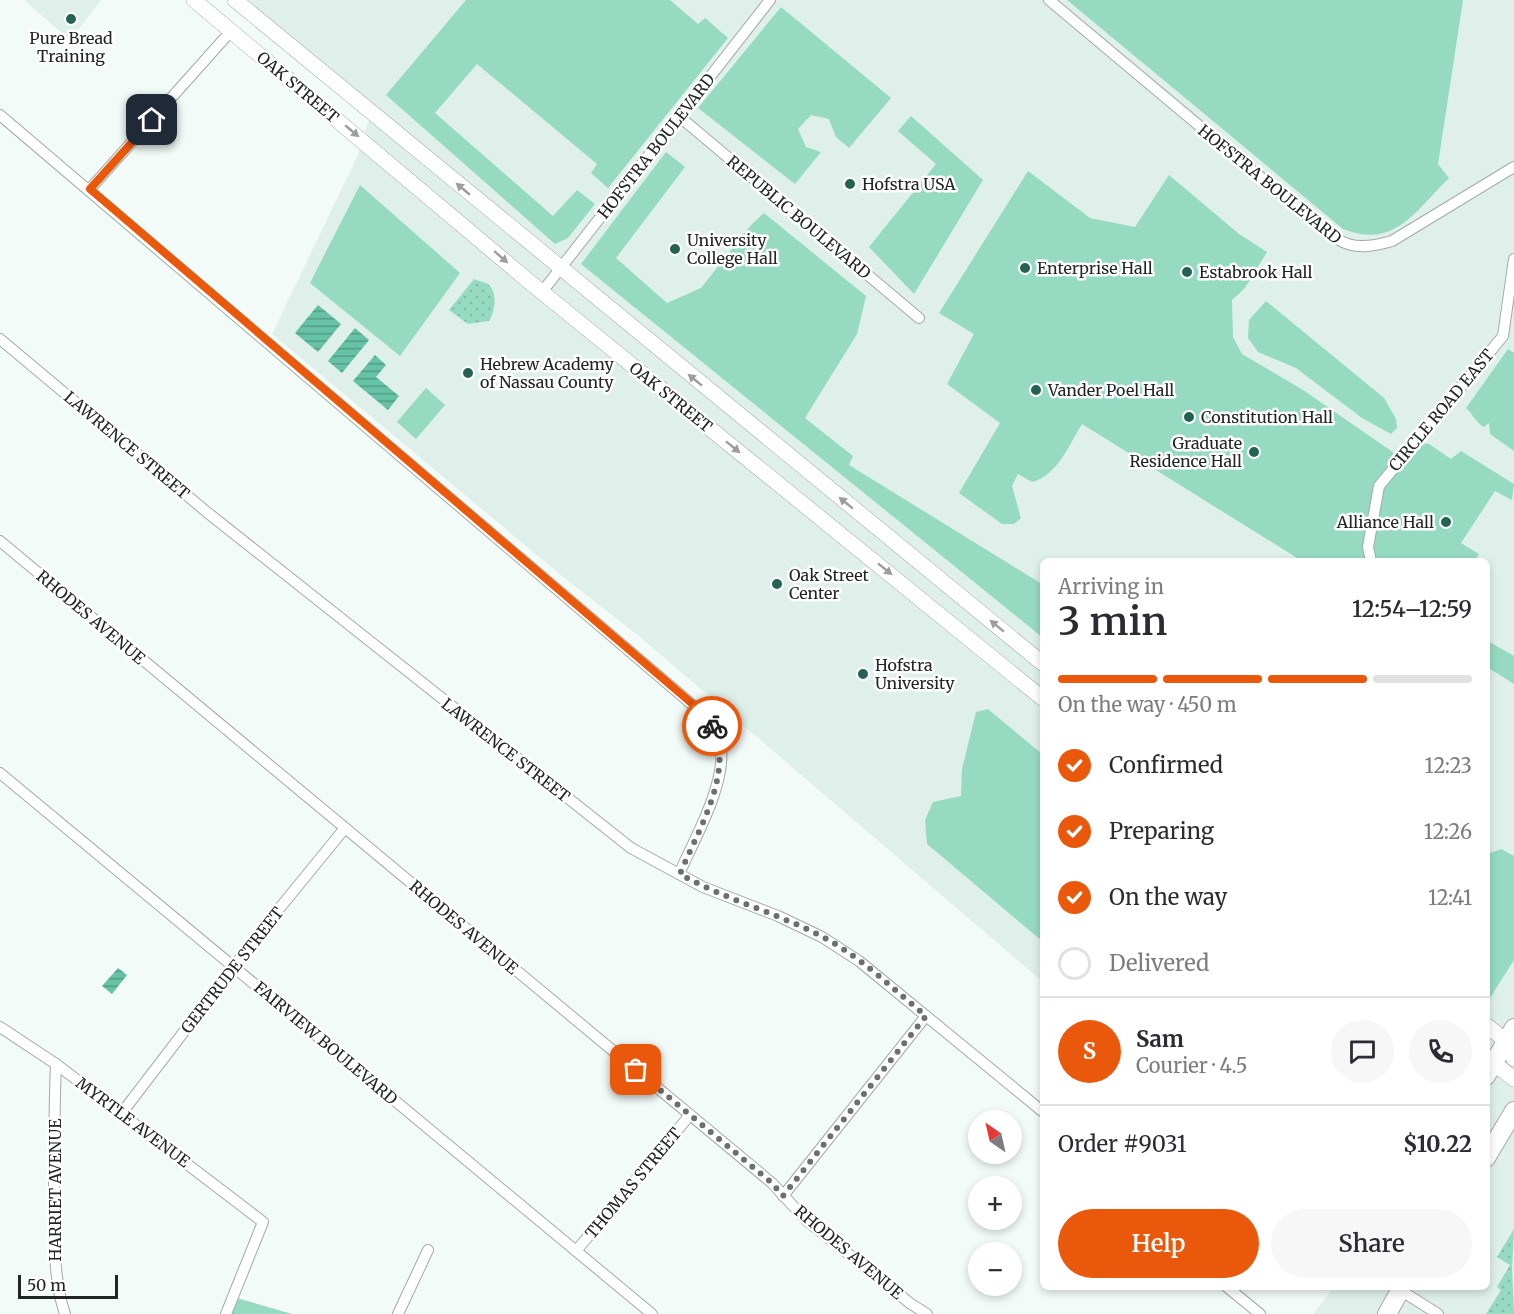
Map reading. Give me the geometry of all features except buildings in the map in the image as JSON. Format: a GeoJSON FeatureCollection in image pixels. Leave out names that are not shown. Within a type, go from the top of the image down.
{"type":"FeatureCollection","features":[{"type":"Feature","properties":{"kind":"main road"},"geometry":{"type":"LineString","coordinates":[[1490,1064],[1510,1034]]}},
{"type":"Feature","properties":{"kind":"main road"},"geometry":{"type":"LineString","coordinates":[[1490,1151],[1514,1111]]}},
{"type":"Feature","properties":{"kind":"main road"},"geometry":{"type":"LineString","coordinates":[[1387,1314],[1400,1290]]}},
{"type":"Feature","properties":{"kind":"street","name":"OAK STREET"},"geometry":{"type":"LineString","coordinates":[[194,0],[542,292],[1040,696]]}},
{"type":"Feature","properties":{"kind":"street","name":"OAK STREET"},"geometry":{"type":"LineString","coordinates":[[235,0],[559,269],[1040,661]]}},
{"type":"Feature","properties":{"kind":"street","name":"HOFSTRA BOULEVARD"},"geometry":{"type":"LineString","coordinates":[[542,292],[770,0]]}},
{"type":"Feature","properties":{"kind":"street","name":"HOFSTRA BOULEVARD"},"geometry":{"type":"LineString","coordinates":[[1049,0],[1313,221],[1346,245],[1373,246],[1392,241],[1514,167]]}},
{"type":"Feature","properties":{"kind":"street"},"geometry":{"type":"LineString","coordinates":[[90,189],[231,31]]}},
{"type":"Feature","properties":{"kind":"street"},"geometry":{"type":"LineString","coordinates":[[0,115],[90,189],[702,712],[714,728],[720,747],[721,762],[717,783],[680,874]]}},
{"type":"Feature","properties":{"kind":"street","name":"REPUBLIC BOULEVARD"},"geometry":{"type":"LineString","coordinates":[[680,117],[919,318]]}},
{"type":"Feature","properties":{"kind":"street","name":"CIRCLE ROAD EAST"},"geometry":{"type":"LineString","coordinates":[[1370,558],[1368,547],[1379,486],[1503,336],[1514,259]]}},
{"type":"Feature","properties":{"kind":"street","name":"LAWRENCE STREET"},"geometry":{"type":"LineString","coordinates":[[0,339],[208,513],[554,789],[632,848],[703,887],[778,916],[822,937],[859,961],[1040,1109]]}},
{"type":"Feature","properties":{"kind":"street","name":"RHODES AVENUE"},"geometry":{"type":"LineString","coordinates":[[0,541],[772,1183],[806,1220],[911,1304],[927,1314]]}},
{"type":"Feature","properties":{"kind":"street"},"geometry":{"type":"LineString","coordinates":[[903,583],[919,563]]}},
{"type":"Feature","properties":{"kind":"street","name":"FAIRVIEW BOULEVARD"},"geometry":{"type":"LineString","coordinates":[[0,773],[652,1314]]}},
{"type":"Feature","properties":{"kind":"street","name":"GERTRUDE STREET"},"geometry":{"type":"LineString","coordinates":[[122,1114],[234,967],[345,828]]}},
{"type":"Feature","properties":{"kind":"street"},"geometry":{"type":"LineString","coordinates":[[783,1196],[926,1016]]}},
{"type":"Feature","properties":{"kind":"street"},"geometry":{"type":"LineString","coordinates":[[1490,1026],[1510,1034],[1514,1059]]}},
{"type":"Feature","properties":{"kind":"street","name":"MYRTLE AVENUE"},"geometry":{"type":"LineString","coordinates":[[0,1027],[56,1064],[263,1222],[226,1314]]}},
{"type":"Feature","properties":{"kind":"street","name":"HARRIET AVENUE"},"geometry":{"type":"LineString","coordinates":[[56,1064],[53,1126],[55,1264],[57,1289],[65,1314]]}},
{"type":"Feature","properties":{"kind":"street"},"geometry":{"type":"LineString","coordinates":[[1490,1067],[1514,1079]]}},
{"type":"Feature","properties":{"kind":"street","name":"THOMAS STREET"},"geometry":{"type":"LineString","coordinates":[[576,1251],[690,1115]]}},
{"type":"Feature","properties":{"kind":"street"},"geometry":{"type":"LineString","coordinates":[[398,1314],[428,1250]]}},
{"type":"Feature","properties":{"kind":"street"},"geometry":{"type":"LineString","coordinates":[[1231,1290],[1260,1314]]}},
{"type":"Feature","properties":{"kind":"street"},"geometry":{"type":"LineString","coordinates":[[1404,1290],[1438,1314]]}},
{"type":"Feature","properties":{"kind":"shaded area"},"geometry":{"type":"Polygon","coordinates":[[[24,0],[101,0],[70,40],[24,0]]]}},
{"type":"Feature","properties":{"kind":"shaded area","name":"Hofstra University"},"geometry":{"type":"Polygon","coordinates":[[[228,0],[1514,0],[1514,1314],[1313,1314],[1332,1290],[1490,1290],[1490,558],[1040,558],[1040,979],[640,637],[562,576],[272,334],[357,157],[370,116],[228,0]]]}},
{"type":"Feature","properties":{"kind":"shaded area"},"geometry":{"type":"Polygon","coordinates":[[[466,0],[670,0],[698,24],[705,18],[728,38],[608,188],[591,173],[597,164],[477,64],[435,113],[553,216],[577,190],[595,204],[568,238],[555,244],[386,95],[466,0]]]}},
{"type":"Feature","properties":{"kind":"shaded area"},"geometry":{"type":"Polygon","coordinates":[[[1067,0],[1463,0],[1438,164],[1449,178],[1415,214],[1391,231],[1361,234],[1343,229],[1067,0]]]}},
{"type":"Feature","properties":{"kind":"shaded area"},"geometry":{"type":"Polygon","coordinates":[[[781,7],[891,98],[849,148],[836,137],[829,119],[811,115],[798,129],[806,147],[821,152],[795,184],[698,108],[781,7]]]}},
{"type":"Feature","properties":{"kind":"shaded area"},"geometry":{"type":"Polygon","coordinates":[[[911,116],[983,180],[914,294],[869,247],[936,164],[898,131],[911,116]]]}},
{"type":"Feature","properties":{"kind":"shaded area"},"geometry":{"type":"Polygon","coordinates":[[[666,152],[685,167],[616,258],[667,303],[701,288],[751,225],[764,213],[866,296],[857,334],[805,418],[853,456],[849,465],[1040,583],[1040,635],[581,264],[666,152]]]}},
{"type":"Feature","properties":{"kind":"shaded area"},"geometry":{"type":"Polygon","coordinates":[[[1028,171],[1090,218],[1135,227],[1169,175],[1239,234],[1267,252],[1245,288],[1232,300],[1233,337],[1242,354],[1303,390],[1400,457],[1422,443],[1429,444],[1451,459],[1461,451],[1514,484],[1512,500],[1495,491],[1461,543],[1479,554],[1477,558],[1297,558],[1082,424],[1062,459],[1049,473],[1032,482],[1018,474],[1012,486],[1021,518],[1014,524],[1002,524],[959,493],[1000,423],[947,384],[974,334],[939,313],[1028,171]]]}},
{"type":"Feature","properties":{"kind":"shaded area"},"geometry":{"type":"Polygon","coordinates":[[[360,185],[460,273],[400,356],[310,283],[360,185]]]}},
{"type":"Feature","properties":{"kind":"shaded area"},"geometry":{"type":"Polygon","coordinates":[[[474,279],[488,284],[491,288],[494,307],[489,321],[468,324],[449,310],[474,279]]]}},
{"type":"Feature","properties":{"kind":"shaded area"},"geometry":{"type":"Polygon","coordinates":[[[1266,301],[1384,398],[1396,419],[1397,428],[1391,434],[1362,418],[1296,368],[1258,352],[1248,338],[1249,320],[1266,301]]]}},
{"type":"Feature","properties":{"kind":"shaded area"},"geometry":{"type":"Polygon","coordinates":[[[318,305],[341,324],[318,352],[295,333],[318,305]]]}},
{"type":"Feature","properties":{"kind":"shaded area"},"geometry":{"type":"Polygon","coordinates":[[[355,328],[369,340],[342,373],[328,361],[355,328]]]}},
{"type":"Feature","properties":{"kind":"shaded area"},"geometry":{"type":"Polygon","coordinates":[[[1508,349],[1514,353],[1514,451],[1490,434],[1489,423],[1484,427],[1466,408],[1508,349]]]}},
{"type":"Feature","properties":{"kind":"shaded area"},"geometry":{"type":"Polygon","coordinates":[[[375,355],[386,365],[376,377],[399,396],[388,410],[353,381],[375,355]]]}},
{"type":"Feature","properties":{"kind":"shaded area"},"geometry":{"type":"Polygon","coordinates":[[[426,388],[445,405],[416,439],[397,422],[426,388]]]}},
{"type":"Feature","properties":{"kind":"shaded area"},"geometry":{"type":"Polygon","coordinates":[[[1490,642],[1514,656],[1514,684],[1490,669],[1490,642]]]}},
{"type":"Feature","properties":{"kind":"shaded area"},"geometry":{"type":"Polygon","coordinates":[[[988,709],[1040,752],[1040,939],[927,844],[925,820],[933,802],[961,796],[962,769],[976,712],[988,709]]]}},
{"type":"Feature","properties":{"kind":"shaded area"},"geometry":{"type":"Polygon","coordinates":[[[1501,849],[1514,856],[1514,960],[1490,998],[1490,853],[1501,849]]]}},
{"type":"Feature","properties":{"kind":"shaded area"},"geometry":{"type":"Polygon","coordinates":[[[118,968],[127,975],[112,994],[102,986],[118,968]]]}},
{"type":"Feature","properties":{"kind":"shaded area"},"geometry":{"type":"Polygon","coordinates":[[[1514,1229],[1512,1269],[1514,1314],[1486,1314],[1501,1290],[1497,1287],[1510,1265],[1497,1257],[1514,1229]]]}},
{"type":"Feature","properties":{"kind":"shaded area"},"geometry":{"type":"Polygon","coordinates":[[[237,1298],[292,1314],[230,1314],[237,1298]]]}},
{"type":"Feature","properties":{"kind":"way so far"},"geometry":{"type":"LineString","coordinates":[[636,1070],[772,1183],[783,1196],[926,1016],[859,961],[822,937],[778,916],[703,887],[680,874],[717,783],[721,762],[720,747],[712,726]]}},
{"type":"Feature","properties":{"kind":"place","name":"Pure Bread Training"},"geometry":{"type":"Point","coordinates":[71,19]}},
{"type":"Feature","properties":{"kind":"place","name":"Hofstra USA"},"geometry":{"type":"Point","coordinates":[850,184]}},
{"type":"Feature","properties":{"kind":"place","name":"University College Hall"},"geometry":{"type":"Point","coordinates":[675,249]}},
{"type":"Feature","properties":{"kind":"place","name":"Enterprise Hall"},"geometry":{"type":"Point","coordinates":[1025,268]}},
{"type":"Feature","properties":{"kind":"place","name":"Estabrook Hall"},"geometry":{"type":"Point","coordinates":[1187,272]}},
{"type":"Feature","properties":{"kind":"place","name":"Hebrew Academy of Nassau County"},"geometry":{"type":"Point","coordinates":[468,373]}},
{"type":"Feature","properties":{"kind":"place","name":"Vander Poel Hall"},"geometry":{"type":"Point","coordinates":[1036,390]}},
{"type":"Feature","properties":{"kind":"place","name":"Constitution Hall"},"geometry":{"type":"Point","coordinates":[1189,417]}},
{"type":"Feature","properties":{"kind":"place","name":"Graduate Residence Hall"},"geometry":{"type":"Point","coordinates":[1254,452]}},
{"type":"Feature","properties":{"kind":"place","name":"Alliance Hall"},"geometry":{"type":"Point","coordinates":[1446,522]}},
{"type":"Feature","properties":{"kind":"place","name":"Oak Street Center"},"geometry":{"type":"Point","coordinates":[777,584]}},
{"type":"Feature","properties":{"kind":"place","name":"Hofstra University"},"geometry":{"type":"Point","coordinates":[863,674]}},
{"type":"Feature","properties":{"kind":"route"},"geometry":{"type":"LineString","coordinates":[[152,120],[90,189],[345,409],[576,603],[702,712],[712,726]]}}]}
